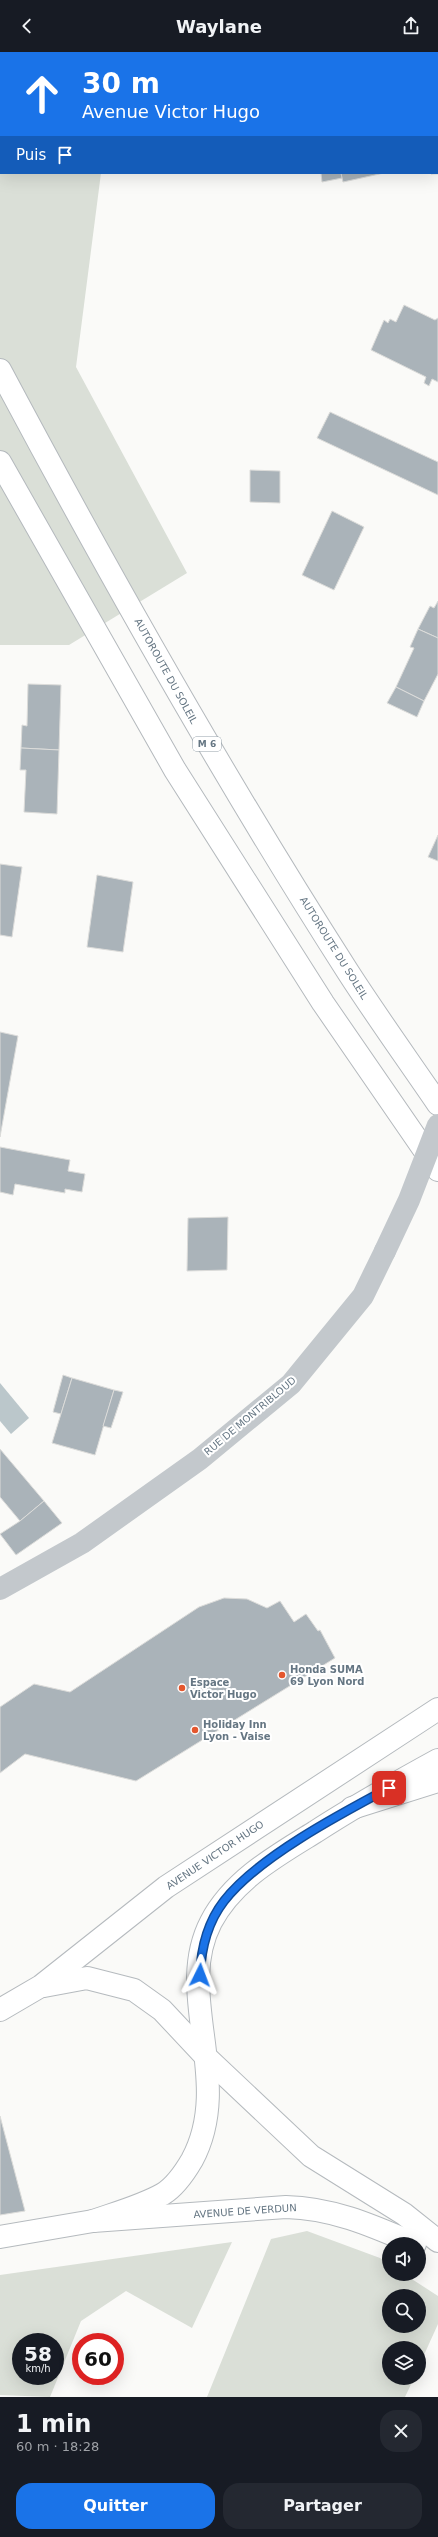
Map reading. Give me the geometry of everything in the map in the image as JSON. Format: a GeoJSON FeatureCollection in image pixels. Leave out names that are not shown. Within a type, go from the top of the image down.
{"type":"FeatureCollection","features":[{"type":"Feature","properties":{"kind":"main road","name":"AUTOROUTE DU SOLEIL"},"geometry":{"type":"LineString","coordinates":[[0,370],[54,472],[205,740],[349,974],[438,1104]]}},
{"type":"Feature","properties":{"kind":"main road"},"geometry":{"type":"LineString","coordinates":[[0,462],[176,770],[322,1003],[438,1170]]}},
{"type":"Feature","properties":{"kind":"main road","name":"AVENUE VICTOR HUGO"},"geometry":{"type":"LineString","coordinates":[[0,2010],[41,1986],[166,1887],[438,1710]]}},
{"type":"Feature","properties":{"kind":"main road"},"geometry":{"type":"LineString","coordinates":[[352,1808],[438,1760]]}},
{"type":"Feature","properties":{"kind":"main road"},"geometry":{"type":"LineString","coordinates":[[352,1808],[438,1780]]}},
{"type":"Feature","properties":{"kind":"main road","name":"AVENUE DE VERDUN"},"geometry":{"type":"LineString","coordinates":[[93,2221],[164,2194],[184,2175],[198,2148],[205,2128],[209,2104],[207,2058],[199,1997],[200,1952],[210,1923],[223,1902],[238,1885],[272,1858],[352,1808]]}},
{"type":"Feature","properties":{"kind":"main road"},"geometry":{"type":"LineString","coordinates":[[41,1986],[87,1978],[134,1990],[162,2010],[207,2058],[311,2156],[404,2214],[438,2241]]}},
{"type":"Feature","properties":{"kind":"main road","name":"AVENUE DE VERDUN"},"geometry":{"type":"LineString","coordinates":[[0,2238],[93,2221],[247,2209],[310,2207],[349,2217],[398,2237]]}},
{"type":"Feature","properties":{"kind":"main road"},"geometry":{"type":"LineString","coordinates":[[426,2249],[438,2254]]}},
{"type":"Feature","properties":{"kind":"street","name":"RUE DE MONTRIBLOUD"},"geometry":{"type":"LineString","coordinates":[[0,1589],[88,1538],[200,1459],[291,1384],[363,1296],[409,1200],[438,1124]]}},
{"type":"Feature","properties":{"kind":"shaded area"},"geometry":{"type":"Polygon","coordinates":[[[0,174],[101,174],[76,367],[187,573],[69,645],[0,645],[0,174]]]}},
{"type":"Feature","properties":{"kind":"shaded area"},"geometry":{"type":"Polygon","coordinates":[[[0,1383],[29,1418],[11,1434],[0,1421],[0,1383]]]}},
{"type":"Feature","properties":{"kind":"shaded area"},"geometry":{"type":"Polygon","coordinates":[[[307,2231],[380,2258],[382,2259],[382,2281],[415,2281],[438,2296],[438,2324],[426,2351],[426,2341],[382,2341],[382,2385],[411,2385],[405,2397],[207,2397],[271,2239],[307,2231]]]}},
{"type":"Feature","properties":{"kind":"shaded area"},"geometry":{"type":"Polygon","coordinates":[[[232,2242],[192,2328],[126,2291],[81,2321],[76,2333],[72,2333],[72,2343],[64,2363],[64,2333],[12,2333],[12,2385],[55,2385],[50,2397],[0,2395],[0,2275],[232,2242]]]}},
{"type":"Feature","properties":{"kind":"building"},"geometry":{"type":"Polygon","coordinates":[[[321,174],[341,174],[342,178],[322,182],[321,174]]]}},
{"type":"Feature","properties":{"kind":"building"},"geometry":{"type":"Polygon","coordinates":[[[341,174],[379,174],[343,182],[341,174]]]}},
{"type":"Feature","properties":{"kind":"building"},"geometry":{"type":"Polygon","coordinates":[[[404,305],[435,320],[438,318],[438,382],[432,379],[429,386],[424,383],[426,377],[371,350],[384,320],[388,323],[390,319],[396,322],[404,305]]]}},
{"type":"Feature","properties":{"kind":"building"},"geometry":{"type":"Polygon","coordinates":[[[330,412],[438,462],[438,495],[317,438],[330,412]]]}},
{"type":"Feature","properties":{"kind":"building"},"geometry":{"type":"Polygon","coordinates":[[[250,470],[280,471],[280,503],[250,502],[250,470]]]}},
{"type":"Feature","properties":{"kind":"building"},"geometry":{"type":"Polygon","coordinates":[[[332,511],[364,527],[334,590],[302,575],[332,511]]]}},
{"type":"Feature","properties":{"kind":"building"},"geometry":{"type":"Polygon","coordinates":[[[438,601],[438,638],[418,629],[430,606],[434,608],[438,601]]]}},
{"type":"Feature","properties":{"kind":"building"},"geometry":{"type":"Polygon","coordinates":[[[418,629],[438,638],[438,674],[424,701],[396,687],[414,648],[410,647],[418,629]]]}},
{"type":"Feature","properties":{"kind":"building"},"geometry":{"type":"Polygon","coordinates":[[[28,684],[61,685],[59,750],[21,748],[22,725],[27,726],[28,684]]]}},
{"type":"Feature","properties":{"kind":"building"},"geometry":{"type":"Polygon","coordinates":[[[396,687],[424,701],[417,717],[387,703],[396,687]]]}},
{"type":"Feature","properties":{"kind":"building"},"geometry":{"type":"Polygon","coordinates":[[[21,748],[59,750],[57,814],[24,812],[26,770],[20,770],[21,748]]]}},
{"type":"Feature","properties":{"kind":"building"},"geometry":{"type":"Polygon","coordinates":[[[438,835],[438,861],[428,857],[438,835]]]}},
{"type":"Feature","properties":{"kind":"building"},"geometry":{"type":"Polygon","coordinates":[[[0,864],[22,867],[12,937],[0,935],[0,864]]]}},
{"type":"Feature","properties":{"kind":"building"},"geometry":{"type":"Polygon","coordinates":[[[97,875],[133,882],[123,952],[87,947],[97,875]]]}},
{"type":"Feature","properties":{"kind":"building"},"geometry":{"type":"Polygon","coordinates":[[[0,1032],[18,1036],[0,1137],[0,1032]]]}},
{"type":"Feature","properties":{"kind":"building"},"geometry":{"type":"Polygon","coordinates":[[[0,1147],[70,1160],[68,1171],[85,1174],[82,1192],[65,1189],[65,1193],[15,1184],[13,1195],[0,1192],[0,1147]]]}},
{"type":"Feature","properties":{"kind":"building"},"geometry":{"type":"Polygon","coordinates":[[[228,1217],[227,1270],[187,1271],[188,1218],[228,1217]]]}},
{"type":"Feature","properties":{"kind":"building"},"geometry":{"type":"Polygon","coordinates":[[[63,1375],[72,1378],[61,1414],[53,1412],[63,1375]]]}},
{"type":"Feature","properties":{"kind":"building"},"geometry":{"type":"Polygon","coordinates":[[[72,1378],[114,1390],[95,1455],[52,1443],[72,1378]]]}},
{"type":"Feature","properties":{"kind":"building"},"geometry":{"type":"Polygon","coordinates":[[[114,1390],[123,1392],[111,1428],[103,1426],[114,1390]]]}},
{"type":"Feature","properties":{"kind":"building"},"geometry":{"type":"Polygon","coordinates":[[[0,1449],[44,1501],[20,1521],[0,1497],[0,1449]]]}},
{"type":"Feature","properties":{"kind":"building"},"geometry":{"type":"Polygon","coordinates":[[[44,1501],[62,1523],[16,1555],[0,1534],[20,1521],[44,1501]]]}},
{"type":"Feature","properties":{"kind":"building","name":"Espace Victor Hugo"},"geometry":{"type":"Polygon","coordinates":[[[224,1598],[247,1599],[267,1608],[280,1601],[294,1622],[306,1614],[318,1631],[320,1630],[335,1658],[136,1781],[25,1754],[0,1773],[0,1707],[34,1684],[70,1692],[199,1607],[224,1598]]]}},
{"type":"Feature","properties":{"kind":"building"},"geometry":{"type":"Polygon","coordinates":[[[0,2116],[25,2211],[0,2215],[0,2116]]]}},
{"type":"Feature","properties":{"kind":"place","name":"Honda SUMA 69 Lyon Nord"},"geometry":{"type":"Point","coordinates":[282,1675]}},
{"type":"Feature","properties":{"kind":"place","name":"Espace Victor Hugo"},"geometry":{"type":"Point","coordinates":[182,1688]}},
{"type":"Feature","properties":{"kind":"place","name":"Holiday Inn Lyon - Vaise"},"geometry":{"type":"Point","coordinates":[195,1730]}},
{"type":"Feature","properties":{"kind":"route"},"geometry":{"type":"LineString","coordinates":[[200,1975],[200,1952],[210,1923],[223,1902],[238,1885],[272,1858],[352,1808],[389,1788]]}}]}
